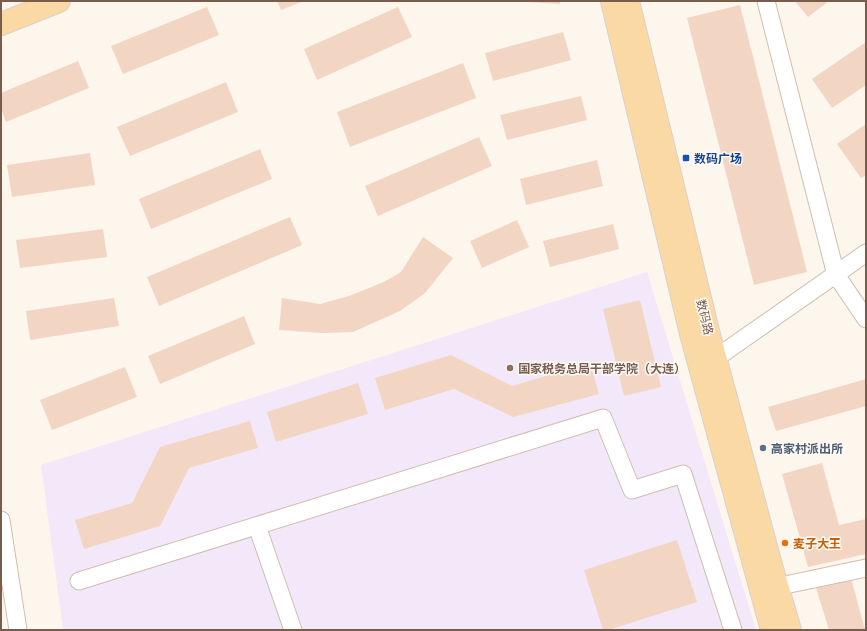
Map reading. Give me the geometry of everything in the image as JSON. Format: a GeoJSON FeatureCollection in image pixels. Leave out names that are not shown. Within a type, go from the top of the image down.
{"type":"FeatureCollection","features":[{"type":"Feature","properties":{"kind":"main road"},"geometry":{"type":"LineString","coordinates":[[1,24],[59,1]]}},
{"type":"Feature","properties":{"kind":"main road","name":"数码路"},"geometry":{"type":"LineString","coordinates":[[612,1],[769,588],[772,630]]}},
{"type":"Feature","properties":{"kind":"main road","name":"数码路"},"geometry":{"type":"LineString","coordinates":[[628,1],[708,363]]}},
{"type":"Feature","properties":{"kind":"main road","name":"数码路"},"geometry":{"type":"LineString","coordinates":[[769,588],[790,630]]}},
{"type":"Feature","properties":{"kind":"street"},"geometry":{"type":"LineString","coordinates":[[766,1],[836,274],[866,319]]}},
{"type":"Feature","properties":{"kind":"street"},"geometry":{"type":"LineString","coordinates":[[708,363],[866,253]]}},
{"type":"Feature","properties":{"kind":"street"},"geometry":{"type":"LineString","coordinates":[[78,581],[603,418],[632,490],[683,474],[733,630]]}},
{"type":"Feature","properties":{"kind":"street"},"geometry":{"type":"LineString","coordinates":[[1,520],[18,630]]}},
{"type":"Feature","properties":{"kind":"street"},"geometry":{"type":"LineString","coordinates":[[257,526],[294,630]]}},
{"type":"Feature","properties":{"kind":"street"},"geometry":{"type":"LineString","coordinates":[[769,588],[866,568]]}},
{"type":"Feature","properties":{"kind":"shaded area","name":"国家税务总局干部学院（大连）"},"geometry":{"type":"Polygon","coordinates":[[[647,272],[756,630],[63,630],[41,465],[647,272]]]}},
{"type":"Feature","properties":{"kind":"building"},"geometry":{"type":"Polygon","coordinates":[[[277,1],[304,1],[281,10],[277,1]]]}},
{"type":"Feature","properties":{"kind":"building"},"geometry":{"type":"Polygon","coordinates":[[[526,1],[560,1],[560,4],[526,2],[526,1]]]}},
{"type":"Feature","properties":{"kind":"building"},"geometry":{"type":"Polygon","coordinates":[[[795,1],[829,1],[808,17],[795,1]]]}},
{"type":"Feature","properties":{"kind":"building"},"geometry":{"type":"Polygon","coordinates":[[[740,5],[807,272],[754,285],[687,18],[740,5]]]}},
{"type":"Feature","properties":{"kind":"building"},"geometry":{"type":"Polygon","coordinates":[[[207,7],[219,35],[123,74],[111,46],[207,7]]]}},
{"type":"Feature","properties":{"kind":"building"},"geometry":{"type":"Polygon","coordinates":[[[398,7],[412,37],[317,80],[304,49],[398,7]]]}},
{"type":"Feature","properties":{"kind":"building"},"geometry":{"type":"Polygon","coordinates":[[[563,32],[571,60],[493,81],[485,53],[563,32]]]}},
{"type":"Feature","properties":{"kind":"building"},"geometry":{"type":"Polygon","coordinates":[[[866,42],[866,85],[832,108],[812,79],[866,42]]]}},
{"type":"Feature","properties":{"kind":"building"},"geometry":{"type":"Polygon","coordinates":[[[78,61],[89,88],[6,122],[1,109],[1,93],[78,61]]]}},
{"type":"Feature","properties":{"kind":"building"},"geometry":{"type":"Polygon","coordinates":[[[463,63],[476,98],[350,147],[337,112],[463,63]]]}},
{"type":"Feature","properties":{"kind":"building"},"geometry":{"type":"Polygon","coordinates":[[[226,82],[238,112],[130,156],[117,127],[226,82]]]}},
{"type":"Feature","properties":{"kind":"building"},"geometry":{"type":"Polygon","coordinates":[[[581,96],[587,120],[507,140],[500,115],[581,96]]]}},
{"type":"Feature","properties":{"kind":"building"},"geometry":{"type":"Polygon","coordinates":[[[866,124],[866,175],[861,178],[837,144],[866,124]]]}},
{"type":"Feature","properties":{"kind":"building"},"geometry":{"type":"Polygon","coordinates":[[[479,137],[492,166],[378,216],[365,186],[479,137]]]}},
{"type":"Feature","properties":{"kind":"building"},"geometry":{"type":"Polygon","coordinates":[[[260,149],[272,179],[151,229],[139,199],[260,149]]]}},
{"type":"Feature","properties":{"kind":"building"},"geometry":{"type":"Polygon","coordinates":[[[90,153],[95,185],[12,197],[7,165],[90,153]]]}},
{"type":"Feature","properties":{"kind":"building"},"geometry":{"type":"Polygon","coordinates":[[[597,160],[603,186],[526,205],[520,179],[597,160]]]}},
{"type":"Feature","properties":{"kind":"building"},"geometry":{"type":"Polygon","coordinates":[[[290,217],[302,245],[159,306],[147,277],[290,217]]]}},
{"type":"Feature","properties":{"kind":"building"},"geometry":{"type":"Polygon","coordinates":[[[517,220],[529,247],[482,268],[470,241],[517,220]]]}},
{"type":"Feature","properties":{"kind":"building"},"geometry":{"type":"Polygon","coordinates":[[[613,224],[619,249],[550,267],[543,241],[613,224]]]}},
{"type":"Feature","properties":{"kind":"building"},"geometry":{"type":"Polygon","coordinates":[[[103,229],[107,257],[20,268],[16,240],[103,229]]]}},
{"type":"Feature","properties":{"kind":"building"},"geometry":{"type":"Polygon","coordinates":[[[423,237],[453,258],[425,293],[400,311],[353,332],[322,333],[279,330],[282,298],[320,304],[349,296],[384,282],[401,272],[423,237]]]}},
{"type":"Feature","properties":{"kind":"building"},"geometry":{"type":"Polygon","coordinates":[[[114,298],[119,326],[30,340],[26,311],[114,298]]]}},
{"type":"Feature","properties":{"kind":"building"},"geometry":{"type":"Polygon","coordinates":[[[640,300],[661,387],[624,396],[603,309],[640,300]]]}},
{"type":"Feature","properties":{"kind":"building"},"geometry":{"type":"Polygon","coordinates":[[[244,316],[255,344],[160,384],[148,356],[244,316]]]}},
{"type":"Feature","properties":{"kind":"building"},"geometry":{"type":"Polygon","coordinates":[[[451,355],[512,386],[590,363],[599,394],[513,417],[454,389],[385,410],[375,378],[451,355]]]}},
{"type":"Feature","properties":{"kind":"building"},"geometry":{"type":"Polygon","coordinates":[[[125,367],[137,397],[52,430],[40,400],[125,367]]]}},
{"type":"Feature","properties":{"kind":"building"},"geometry":{"type":"Polygon","coordinates":[[[866,379],[866,406],[776,431],[768,407],[866,379]]]}},
{"type":"Feature","properties":{"kind":"building"},"geometry":{"type":"Polygon","coordinates":[[[358,383],[368,414],[276,442],[267,412],[358,383]]]}},
{"type":"Feature","properties":{"kind":"building"},"geometry":{"type":"Polygon","coordinates":[[[250,421],[258,448],[189,468],[160,526],[84,549],[75,520],[132,503],[160,447],[250,421]]]}},
{"type":"Feature","properties":{"kind":"building"},"geometry":{"type":"Polygon","coordinates":[[[822,463],[839,525],[866,519],[866,554],[808,567],[782,474],[822,463]]]}},
{"type":"Feature","properties":{"kind":"building"},"geometry":{"type":"Polygon","coordinates":[[[677,540],[697,602],[608,630],[603,630],[584,570],[677,540]]]}},
{"type":"Feature","properties":{"kind":"building"},"geometry":{"type":"Polygon","coordinates":[[[851,578],[865,630],[829,630],[816,588],[851,578]]]}},
{"type":"Feature","properties":{"kind":"place","name":"数码广场"},"geometry":{"type":"Point","coordinates":[686,158]}},
{"type":"Feature","properties":{"kind":"place","name":"国家税务总局干部学院（大连）"},"geometry":{"type":"Point","coordinates":[510,368]}},
{"type":"Feature","properties":{"kind":"place","name":"高家村派出所"},"geometry":{"type":"Point","coordinates":[763,448]}},
{"type":"Feature","properties":{"kind":"place","name":"麦子大王"},"geometry":{"type":"Point","coordinates":[785,543]}}]}
